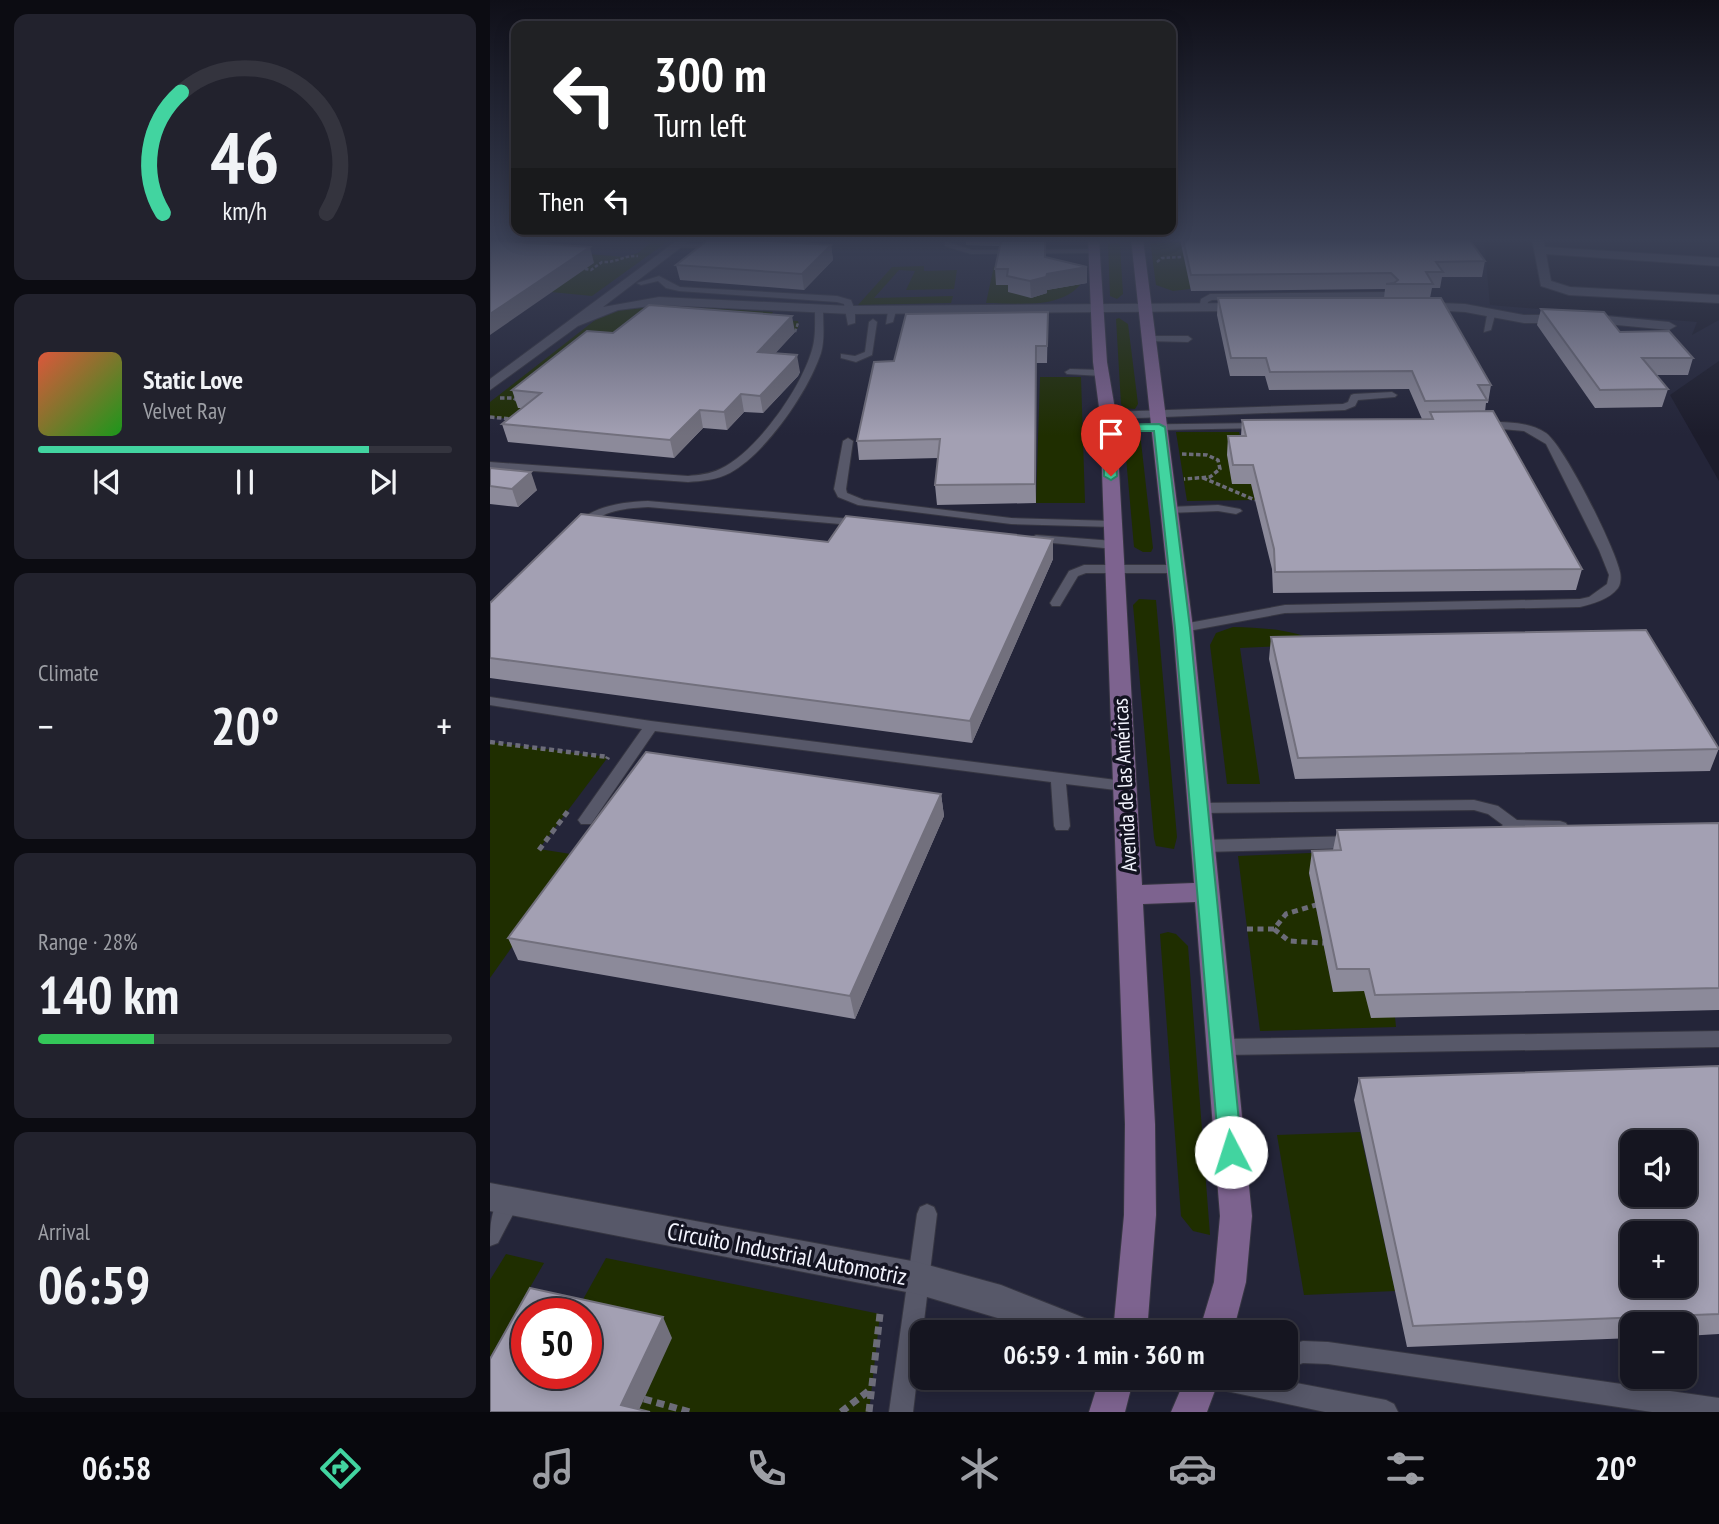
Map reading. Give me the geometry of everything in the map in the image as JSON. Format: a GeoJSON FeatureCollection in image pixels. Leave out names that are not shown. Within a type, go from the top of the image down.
{"type":"FeatureCollection","features":[{"type":"Feature","properties":{"kind":"main road","name":"Avenida de las Américas"},"geometry":{"type":"LineString","coordinates":[[1097,305],[1108,421],[1140,1124],[1140,1215],[1131,1320]]}},
{"type":"Feature","properties":{"kind":"main road"},"geometry":{"type":"LineString","coordinates":[[1146,305],[1182,628],[1236,1216],[1230,1282],[1219,1320]]}},
{"type":"Feature","properties":{"kind":"main road"},"geometry":{"type":"LineString","coordinates":[[1130,895],[1206,892]]}},
{"type":"Feature","properties":{"kind":"main road"},"geometry":{"type":"LineString","coordinates":[[1107,1412],[1113,1390]]}},
{"type":"Feature","properties":{"kind":"main road"},"geometry":{"type":"LineString","coordinates":[[1189,1412],[1198,1390]]}},
{"type":"Feature","properties":{"kind":"street"},"geometry":{"type":"LineString","coordinates":[[495,390],[599,305]]}},
{"type":"Feature","properties":{"kind":"street"},"geometry":{"type":"LineString","coordinates":[[575,323],[624,305]]}},
{"type":"Feature","properties":{"kind":"street"},"geometry":{"type":"LineString","coordinates":[[745,305],[819,310],[851,317],[891,316],[975,306],[1038,309],[1425,306],[1465,308],[1491,315],[1524,319],[1618,320],[1669,326]]}},
{"type":"Feature","properties":{"kind":"street","name":"Circuito Industrial Automotriz"},"geometry":{"type":"LineString","coordinates":[[500,1199],[917,1278],[1001,1301],[1048,1320]]}},
{"type":"Feature","properties":{"kind":"lane"},"geometry":{"type":"LineString","coordinates":[[849,305],[851,317]]}},
{"type":"Feature","properties":{"kind":"lane"},"geometry":{"type":"LineString","coordinates":[[1020,320],[1039,319],[1038,309]]}},
{"type":"Feature","properties":{"kind":"lane"},"geometry":{"type":"LineString","coordinates":[[490,465],[688,479],[710,477],[727,471],[747,457],[806,379],[817,351],[819,310]]}},
{"type":"Feature","properties":{"kind":"lane"},"geometry":{"type":"LineString","coordinates":[[1487,330],[1491,315]]}},
{"type":"Feature","properties":{"kind":"lane"},"geometry":{"type":"LineString","coordinates":[[844,356],[856,359],[869,353],[873,323]]}},
{"type":"Feature","properties":{"kind":"lane"},"geometry":{"type":"LineString","coordinates":[[1149,339],[1188,339]]}},
{"type":"Feature","properties":{"kind":"lane"},"geometry":{"type":"LineString","coordinates":[[1070,372],[1102,373]]}},
{"type":"Feature","properties":{"kind":"lane"},"geometry":{"type":"LineString","coordinates":[[1158,421],[1204,411],[1345,407],[1352,404],[1354,397],[1394,397]]}},
{"type":"Feature","properties":{"kind":"lane"},"geometry":{"type":"LineString","coordinates":[[1108,421],[1268,426]]}},
{"type":"Feature","properties":{"kind":"lane"},"geometry":{"type":"LineString","coordinates":[[1182,628],[1285,609],[1580,603],[1593,600],[1613,586],[1615,575],[1606,554],[1550,442],[1531,429],[1513,424],[1472,425]]}},
{"type":"Feature","properties":{"kind":"lane"},"geometry":{"type":"LineString","coordinates":[[848,441],[840,489],[842,495],[849,499],[871,505],[1011,521],[1114,546],[1175,569]]}},
{"type":"Feature","properties":{"kind":"lane"},"geometry":{"type":"LineString","coordinates":[[570,535],[586,519],[606,509],[648,504],[881,525]]}},
{"type":"Feature","properties":{"kind":"lane"},"geometry":{"type":"LineString","coordinates":[[1168,510],[1218,508],[1236,511]]}},
{"type":"Feature","properties":{"kind":"lane"},"geometry":{"type":"LineString","coordinates":[[1018,538],[1114,546]]}},
{"type":"Feature","properties":{"kind":"lane"},"geometry":{"type":"LineString","coordinates":[[1056,603],[1073,574],[1114,546]]}},
{"type":"Feature","properties":{"kind":"lane"},"geometry":{"type":"LineString","coordinates":[[490,701],[651,726],[1124,786]]}},
{"type":"Feature","properties":{"kind":"lane"},"geometry":{"type":"LineString","coordinates":[[586,820],[651,726]]}},
{"type":"Feature","properties":{"kind":"lane"},"geometry":{"type":"LineString","coordinates":[[1058,778],[1062,826]]}},
{"type":"Feature","properties":{"kind":"lane"},"geometry":{"type":"LineString","coordinates":[[1198,807],[1474,805],[1493,810],[1514,825],[1582,828]]}},
{"type":"Feature","properties":{"kind":"lane"},"geometry":{"type":"LineString","coordinates":[[1482,838],[1501,835],[1514,825]]}},
{"type":"Feature","properties":{"kind":"lane"},"geometry":{"type":"LineString","coordinates":[[1203,846],[1376,841]]}},
{"type":"Feature","properties":{"kind":"lane"},"geometry":{"type":"LineString","coordinates":[[1222,1047],[1719,1039]]}},
{"type":"Feature","properties":{"kind":"lane"},"geometry":{"type":"LineString","coordinates":[[490,1236],[500,1199]]}},
{"type":"Feature","properties":{"kind":"lane"},"geometry":{"type":"LineString","coordinates":[[901,1412],[927,1214]]}},
{"type":"Feature","properties":{"kind":"lane"},"geometry":{"type":"LineString","coordinates":[[1298,1354],[1328,1353],[1719,1410]]}},
{"type":"Feature","properties":{"kind":"lane"},"geometry":{"type":"LineString","coordinates":[[1293,1390],[1385,1412]]}},
{"type":"Feature","properties":{"kind":"path"},"geometry":{"type":"LineString","coordinates":[[795,332],[799,327],[797,321]]}},
{"type":"Feature","properties":{"kind":"path"},"geometry":{"type":"LineString","coordinates":[[492,402],[495,390]]}},
{"type":"Feature","properties":{"kind":"path"},"geometry":{"type":"LineString","coordinates":[[492,402],[508,397],[518,403],[525,402]]}},
{"type":"Feature","properties":{"kind":"path"},"geometry":{"type":"LineString","coordinates":[[490,417],[523,420]]}},
{"type":"Feature","properties":{"kind":"path"},"geometry":{"type":"LineString","coordinates":[[1180,454],[1207,455],[1219,460],[1220,469],[1210,477],[1184,480]]}},
{"type":"Feature","properties":{"kind":"path"},"geometry":{"type":"LineString","coordinates":[[1202,478],[1255,500]]}},
{"type":"Feature","properties":{"kind":"path"},"geometry":{"type":"LineString","coordinates":[[490,742],[608,757],[600,767]]}},
{"type":"Feature","properties":{"kind":"path"},"geometry":{"type":"LineString","coordinates":[[539,850],[570,808]]}},
{"type":"Feature","properties":{"kind":"path"},"geometry":{"type":"LineString","coordinates":[[1273,929],[1279,919],[1291,910],[1316,905]]}},
{"type":"Feature","properties":{"kind":"path"},"geometry":{"type":"LineString","coordinates":[[1247,929],[1273,929],[1289,941],[1324,943]]}},
{"type":"Feature","properties":{"kind":"path"},"geometry":{"type":"LineString","coordinates":[[869,1412],[880,1314]]}},
{"type":"Feature","properties":{"kind":"path"},"geometry":{"type":"LineString","coordinates":[[841,1412],[872,1389]]}},
{"type":"Feature","properties":{"kind":"path"},"geometry":{"type":"LineString","coordinates":[[644,1399],[690,1412]]}},
{"type":"Feature","properties":{"kind":"shaded area"},"geometry":{"type":"Polygon","coordinates":[[[490,305],[1490,305],[1697,322],[1692,335],[1719,320],[1719,361],[1670,395],[1719,481],[1719,1412],[490,1412],[490,305]]]}},
{"type":"Feature","properties":{"kind":"green space"},"geometry":{"type":"Polygon","coordinates":[[[669,305],[773,312],[768,319],[798,321],[799,326],[795,332],[653,321],[519,407],[546,410],[534,421],[490,417],[490,402],[599,317],[624,307],[669,305]]]}},
{"type":"Feature","properties":{"kind":"green space"},"geometry":{"type":"Polygon","coordinates":[[[1116,319],[1128,324],[1138,404],[1135,409],[1124,408],[1121,404],[1116,319]]]}},
{"type":"Feature","properties":{"kind":"green space"},"geometry":{"type":"Polygon","coordinates":[[[1040,377],[1081,377],[1085,503],[1036,503],[1040,377]]]}},
{"type":"Feature","properties":{"kind":"green space"},"geometry":{"type":"Polygon","coordinates":[[[1131,431],[1140,433],[1153,548],[1151,552],[1143,552],[1134,547],[1124,435],[1131,431]]]}},
{"type":"Feature","properties":{"kind":"green space"},"geometry":{"type":"Polygon","coordinates":[[[1176,432],[1239,432],[1255,500],[1187,501],[1176,432]]]}},
{"type":"Feature","properties":{"kind":"green space"},"geometry":{"type":"Polygon","coordinates":[[[1139,599],[1156,600],[1177,837],[1174,849],[1156,846],[1154,838],[1133,605],[1139,599]]]}},
{"type":"Feature","properties":{"kind":"green space"},"geometry":{"type":"Polygon","coordinates":[[[1233,627],[1290,632],[1323,644],[1240,648],[1260,784],[1227,784],[1210,645],[1216,633],[1233,627]]]}},
{"type":"Feature","properties":{"kind":"green space"},"geometry":{"type":"Polygon","coordinates":[[[490,742],[608,757],[539,849],[577,855],[490,978],[490,742]]]}},
{"type":"Feature","properties":{"kind":"green space"},"geometry":{"type":"Polygon","coordinates":[[[1333,852],[1309,873],[1333,991],[1364,991],[1395,1017],[1396,1027],[1260,1031],[1238,856],[1333,852]]]}},
{"type":"Feature","properties":{"kind":"green space"},"geometry":{"type":"Polygon","coordinates":[[[1160,934],[1176,934],[1188,946],[1210,1235],[1193,1231],[1181,1216],[1160,934]]]}},
{"type":"Feature","properties":{"kind":"green space"},"geometry":{"type":"Polygon","coordinates":[[[1360,1132],[1395,1291],[1304,1295],[1277,1135],[1360,1132]]]}},
{"type":"Feature","properties":{"kind":"green space"},"geometry":{"type":"Polygon","coordinates":[[[506,1254],[544,1263],[524,1298],[511,1298],[511,1320],[490,1357],[490,1280],[506,1254]]]}},
{"type":"Feature","properties":{"kind":"green space"},"geometry":{"type":"Polygon","coordinates":[[[606,1258],[880,1314],[869,1412],[638,1412],[602,1344],[602,1298],[584,1298],[606,1258]]]}},
{"type":"Feature","properties":{"kind":"building"},"geometry":{"type":"Polygon","coordinates":[[[490,305],[504,305],[490,314],[490,305]]]}},
{"type":"Feature","properties":{"kind":"building"},"geometry":{"type":"Polygon","coordinates":[[[649,305],[792,316],[758,352],[797,355],[760,396],[741,394],[724,412],[700,410],[670,440],[502,424],[541,393],[512,390],[587,331],[613,333],[649,305]]]}},
{"type":"Feature","properties":{"kind":"building"},"geometry":{"type":"Polygon","coordinates":[[[1219,305],[1445,305],[1491,385],[1478,385],[1487,400],[1425,401],[1412,371],[1270,372],[1266,358],[1231,358],[1219,305]]]}},
{"type":"Feature","properties":{"kind":"building"},"geometry":{"type":"Polygon","coordinates":[[[1541,309],[1604,312],[1620,332],[1669,331],[1693,358],[1642,358],[1668,389],[1600,390],[1541,309]]]}},
{"type":"Feature","properties":{"kind":"building"},"geometry":{"type":"Polygon","coordinates":[[[1048,312],[1047,346],[1036,346],[1035,484],[935,485],[940,439],[857,441],[874,362],[894,361],[906,314],[1048,312]]]}},
{"type":"Feature","properties":{"kind":"building"},"geometry":{"type":"Polygon","coordinates":[[[1493,411],[1582,569],[1275,572],[1274,549],[1253,465],[1233,465],[1228,436],[1246,436],[1242,420],[1433,419],[1430,412],[1493,411]]]}},
{"type":"Feature","properties":{"kind":"building"},"geometry":{"type":"Polygon","coordinates":[[[490,468],[531,472],[512,489],[490,486],[490,468]]]}},
{"type":"Feature","properties":{"kind":"building"},"geometry":{"type":"Polygon","coordinates":[[[581,514],[828,542],[846,516],[1053,539],[970,721],[490,658],[490,603],[581,514]]]}},
{"type":"Feature","properties":{"kind":"building"},"geometry":{"type":"Polygon","coordinates":[[[1646,630],[1719,749],[1298,758],[1271,637],[1646,630]]]}},
{"type":"Feature","properties":{"kind":"building"},"geometry":{"type":"Polygon","coordinates":[[[646,752],[941,794],[850,996],[508,938],[646,752]]]}},
{"type":"Feature","properties":{"kind":"building"},"geometry":{"type":"Polygon","coordinates":[[[1719,823],[1719,988],[1375,995],[1369,969],[1337,969],[1312,851],[1341,850],[1337,830],[1719,823]]]}},
{"type":"Feature","properties":{"kind":"building"},"geometry":{"type":"Polygon","coordinates":[[[1719,1066],[1719,1314],[1620,1312],[1620,1318],[1413,1326],[1359,1078],[1719,1066]]]}},
{"type":"Feature","properties":{"kind":"building"},"geometry":{"type":"Polygon","coordinates":[[[530,1288],[576,1298],[524,1298],[530,1288]]]}},
{"type":"Feature","properties":{"kind":"building"},"geometry":{"type":"Polygon","coordinates":[[[602,1304],[663,1317],[621,1405],[650,1412],[490,1412],[490,1359],[511,1322],[511,1389],[602,1389],[602,1304]]]}},
{"type":"Feature","properties":{"kind":"route"},"geometry":{"type":"LineString","coordinates":[[1111,476],[1108,428],[1159,427],[1182,628],[1231,1152]]}}]}
